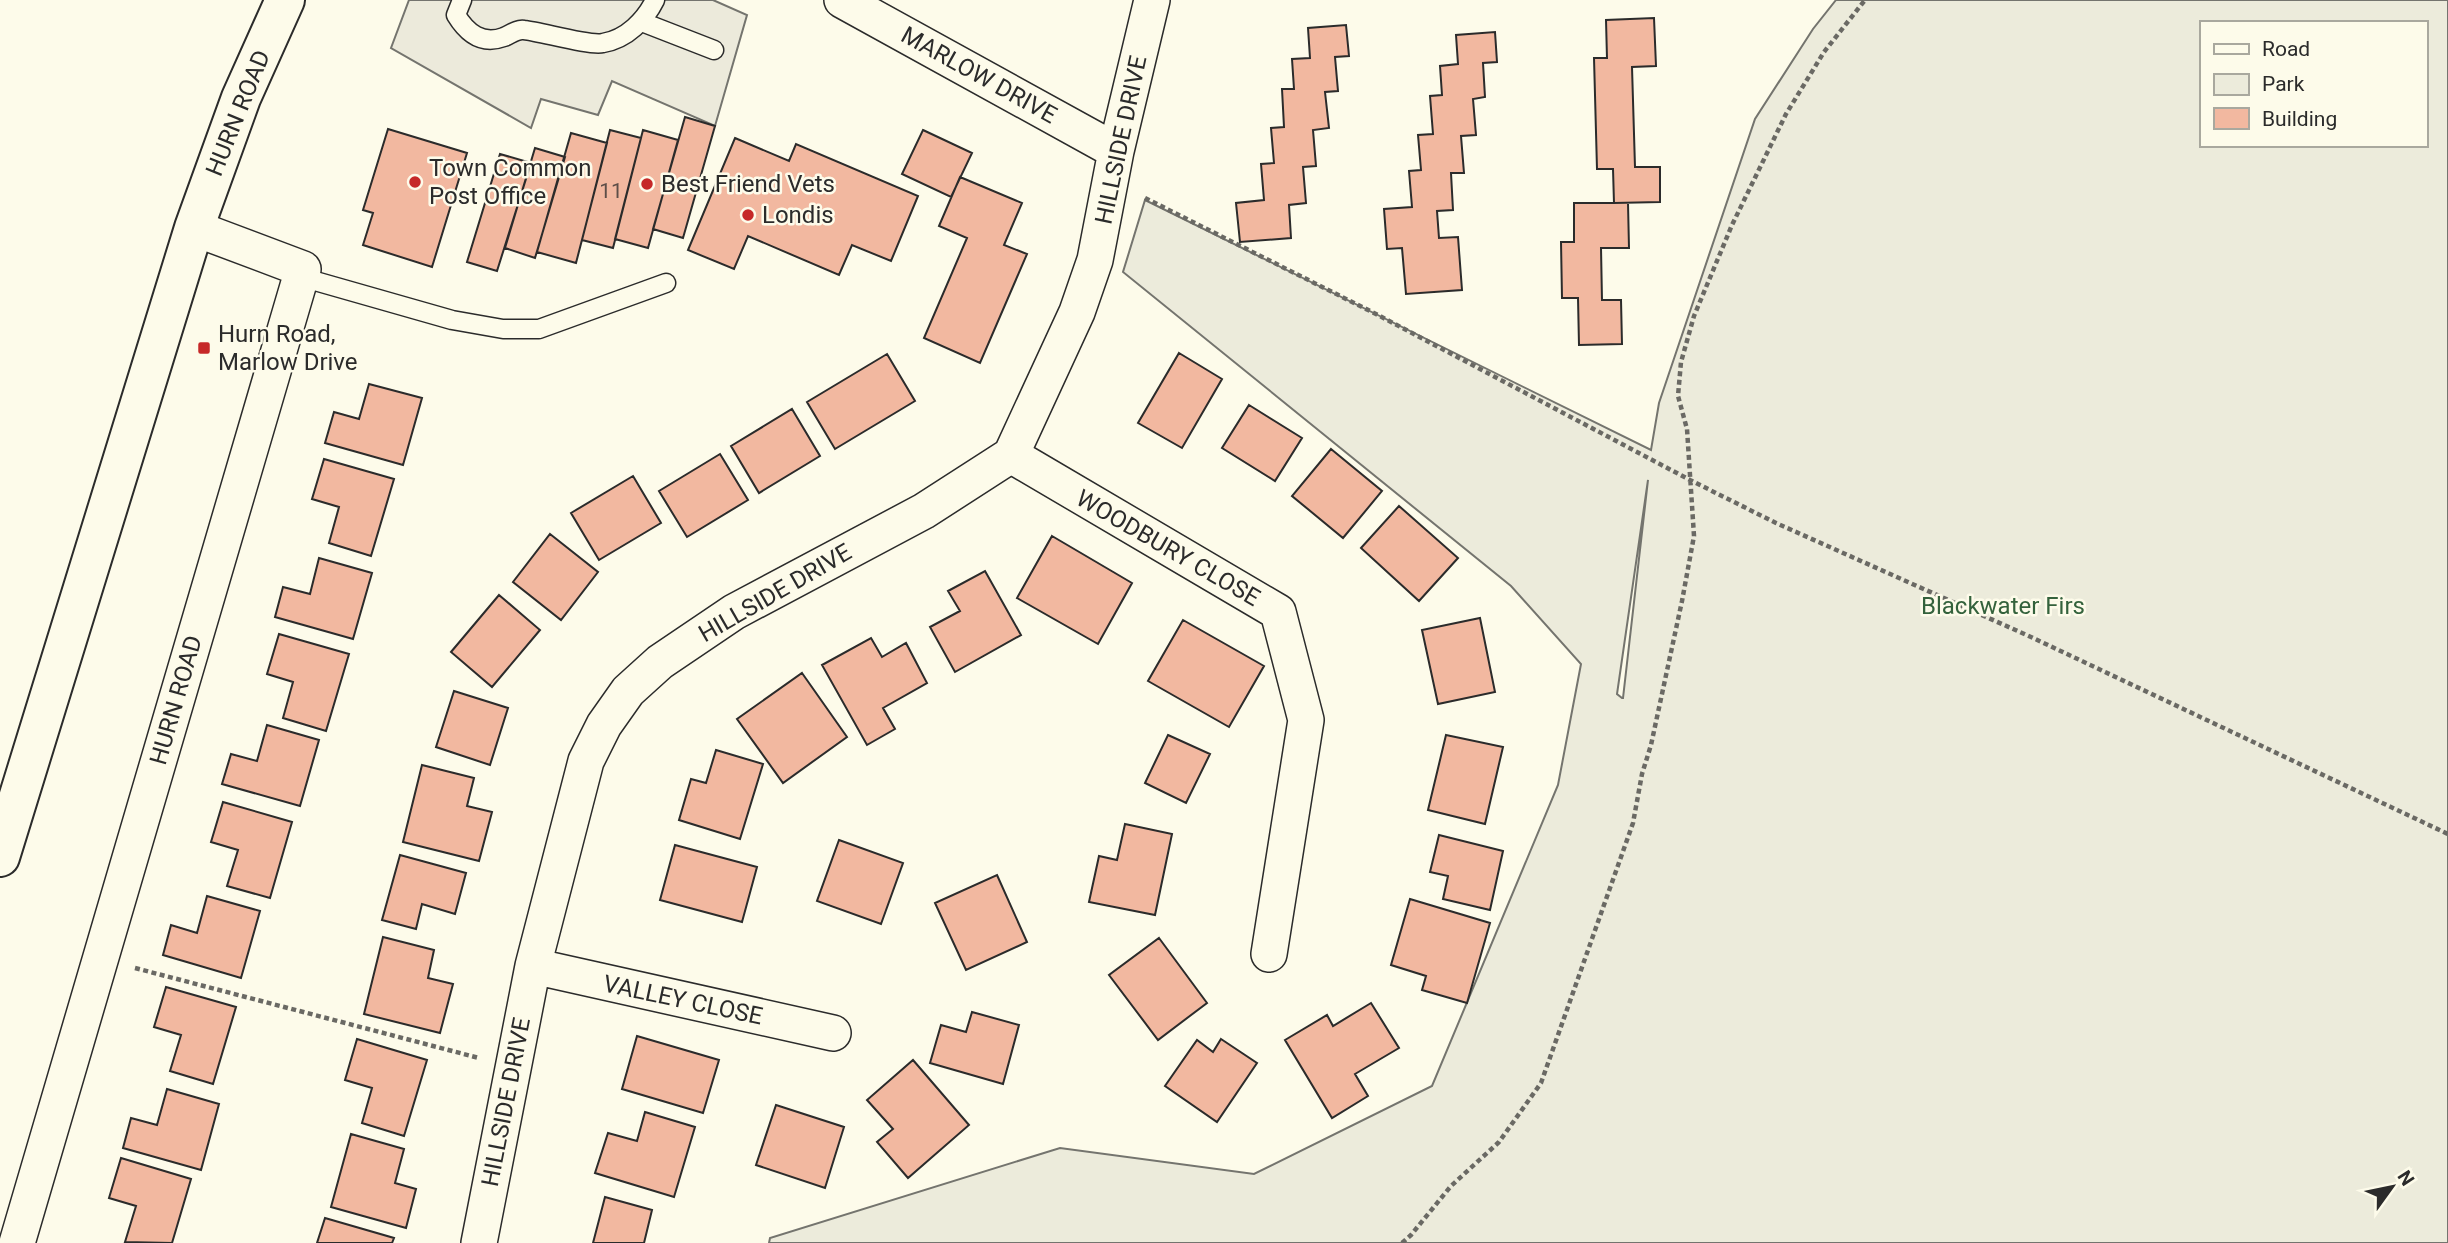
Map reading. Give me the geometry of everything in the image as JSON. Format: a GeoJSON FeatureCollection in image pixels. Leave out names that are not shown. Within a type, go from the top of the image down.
{"type":"FeatureCollection","features":[{"type":"Feature","properties":{"kind":"main road","name":"HURN ROAD"},"geometry":{"type":"LineString","coordinates":[[0,857],[194,228],[241,98],[285,0]]}},
{"type":"Feature","properties":{"kind":"street","name":"MARLOW DRIVE"},"geometry":{"type":"LineString","coordinates":[[842,0],[1113,166]]}},
{"type":"Feature","properties":{"kind":"street","name":"HILLSIDE DRIVE"},"geometry":{"type":"LineString","coordinates":[[479,1243],[533,967],[586,761],[604,725],[628,691],[660,662],[734,612],[924,511],[1011,455],[1077,312],[1095,260],[1113,166],[1152,0]]}},
{"type":"Feature","properties":{"kind":"street"},"geometry":{"type":"LineString","coordinates":[[194,228],[303,269],[300,277]]}},
{"type":"Feature","properties":{"kind":"street","name":"HURN ROAD"},"geometry":{"type":"LineString","coordinates":[[18,1243],[300,277]]}},
{"type":"Feature","properties":{"kind":"street","name":"WOODBURY CLOSE"},"geometry":{"type":"LineString","coordinates":[[1011,455],[1278,612],[1306,720],[1269,954]]}},
{"type":"Feature","properties":{"kind":"street","name":"VALLEY CLOSE"},"geometry":{"type":"LineString","coordinates":[[533,967],[833,1033]]}},
{"type":"Feature","properties":{"kind":"lane"},"geometry":{"type":"LineString","coordinates":[[462,0],[457,15],[466,30],[485,40],[500,38],[520,29],[602,44],[627,33],[642,22],[655,0]]}},
{"type":"Feature","properties":{"kind":"lane"},"geometry":{"type":"LineString","coordinates":[[642,22],[714,50]]}},
{"type":"Feature","properties":{"kind":"lane"},"geometry":{"type":"LineString","coordinates":[[300,277],[452,320],[503,329],[539,329],[666,283]]}},
{"type":"Feature","properties":{"kind":"path"},"geometry":{"type":"LineString","coordinates":[[1402,1243],[1451,1186],[1499,1142],[1541,1083],[1633,824],[1694,536],[1687,429],[1678,396],[1681,362],[1694,316],[1732,225],[1786,114],[1824,52],[1865,0]]}},
{"type":"Feature","properties":{"kind":"path"},"geometry":{"type":"LineString","coordinates":[[1113,166],[1376,314],[1690,480],[1776,523],[2031,637],[2448,834]]}},
{"type":"Feature","properties":{"kind":"path"},"geometry":{"type":"LineString","coordinates":[[101,959],[513,1067]]}},
{"type":"Feature","properties":{"kind":"green space","name":"Blackwater Firs"},"geometry":{"type":"Polygon","coordinates":[[[1836,0],[2448,0],[2448,1243],[769,1243],[770,1238],[1060,1148],[1254,1174],[1432,1086],[1558,785],[1581,664],[1511,586],[1123,272],[1145,200],[1651,450],[1659,403],[1755,119],[1813,29],[1836,0]],[[1648,480],[1617,694],[1623,698],[1648,480]]]}},
{"type":"Feature","properties":{"kind":"shaded area"},"geometry":{"type":"Polygon","coordinates":[[[409,0],[713,0],[747,15],[715,126],[612,81],[598,115],[541,99],[531,128],[391,48],[409,0]]]}},
{"type":"Feature","properties":{"kind":"building"},"geometry":{"type":"Polygon","coordinates":[[[1654,18],[1656,66],[1632,67],[1635,167],[1660,167],[1660,202],[1614,203],[1613,169],[1597,169],[1594,58],[1607,58],[1606,20],[1654,18]]]}},
{"type":"Feature","properties":{"kind":"building"},"geometry":{"type":"Polygon","coordinates":[[[1346,25],[1349,56],[1335,57],[1338,91],[1325,92],[1329,128],[1313,130],[1316,166],[1303,167],[1306,203],[1289,205],[1291,238],[1240,242],[1236,203],[1264,200],[1261,164],[1274,163],[1271,128],[1284,127],[1282,89],[1294,89],[1292,59],[1310,58],[1308,28],[1346,25]]]}},
{"type":"Feature","properties":{"kind":"building"},"geometry":{"type":"Polygon","coordinates":[[[1495,32],[1497,62],[1483,63],[1485,97],[1473,99],[1476,135],[1461,136],[1464,173],[1451,173],[1453,210],[1437,211],[1439,238],[1458,237],[1462,290],[1406,294],[1402,248],[1387,249],[1384,209],[1412,207],[1409,171],[1421,170],[1418,135],[1433,134],[1430,96],[1442,95],[1440,66],[1458,64],[1456,35],[1495,32]]]}},
{"type":"Feature","properties":{"kind":"building"},"geometry":{"type":"Polygon","coordinates":[[[685,117],[715,126],[683,238],[653,229],[685,117]]]}},
{"type":"Feature","properties":{"kind":"building","name":"Town Common Post Office"},"geometry":{"type":"Polygon","coordinates":[[[388,129],[467,153],[432,267],[363,245],[373,213],[363,210],[388,129]]]}},
{"type":"Feature","properties":{"kind":"building"},"geometry":{"type":"Polygon","coordinates":[[[610,130],[641,138],[613,248],[582,240],[610,130]]]}},
{"type":"Feature","properties":{"kind":"building","name":"Best Friend Vets"},"geometry":{"type":"Polygon","coordinates":[[[643,130],[678,140],[648,248],[615,239],[643,130]]]}},
{"type":"Feature","properties":{"kind":"building"},"geometry":{"type":"Polygon","coordinates":[[[923,130],[972,153],[951,197],[902,174],[923,130]]]}},
{"type":"Feature","properties":{"kind":"building"},"geometry":{"type":"Polygon","coordinates":[[[571,133],[607,143],[576,263],[537,252],[571,133]]]}},
{"type":"Feature","properties":{"kind":"building"},"geometry":{"type":"Polygon","coordinates":[[[735,138],[789,161],[796,144],[918,196],[891,261],[852,245],[839,275],[748,236],[734,269],[688,250],[735,138]]]}},
{"type":"Feature","properties":{"kind":"building"},"geometry":{"type":"Polygon","coordinates":[[[535,148],[565,157],[535,258],[505,248],[535,148]]]}},
{"type":"Feature","properties":{"kind":"building"},"geometry":{"type":"Polygon","coordinates":[[[500,154],[531,163],[497,271],[467,262],[500,154]]]}},
{"type":"Feature","properties":{"kind":"building"},"geometry":{"type":"Polygon","coordinates":[[[960,177],[1022,203],[1004,245],[1027,254],[980,363],[924,338],[967,238],[939,226],[960,177]]]}},
{"type":"Feature","properties":{"kind":"building"},"geometry":{"type":"Polygon","coordinates":[[[1574,203],[1628,203],[1629,248],[1601,248],[1602,300],[1621,300],[1622,344],[1579,345],[1578,298],[1562,298],[1561,242],[1574,242],[1574,203]]]}},
{"type":"Feature","properties":{"kind":"building"},"geometry":{"type":"Polygon","coordinates":[[[1179,353],[1222,379],[1182,448],[1138,423],[1179,353]]]}},
{"type":"Feature","properties":{"kind":"building"},"geometry":{"type":"Polygon","coordinates":[[[887,354],[915,401],[835,449],[807,402],[887,354]]]}},
{"type":"Feature","properties":{"kind":"building"},"geometry":{"type":"Polygon","coordinates":[[[369,384],[422,398],[403,465],[325,443],[334,412],[359,419],[369,384]]]}},
{"type":"Feature","properties":{"kind":"building"},"geometry":{"type":"Polygon","coordinates":[[[1249,405],[1302,438],[1275,481],[1222,448],[1249,405]]]}},
{"type":"Feature","properties":{"kind":"building"},"geometry":{"type":"Polygon","coordinates":[[[792,409],[820,456],[759,493],[731,446],[792,409]]]}},
{"type":"Feature","properties":{"kind":"building"},"geometry":{"type":"Polygon","coordinates":[[[1331,449],[1382,491],[1343,538],[1292,496],[1331,449]]]}},
{"type":"Feature","properties":{"kind":"building"},"geometry":{"type":"Polygon","coordinates":[[[720,454],[748,500],[687,537],[659,491],[720,454]]]}},
{"type":"Feature","properties":{"kind":"building"},"geometry":{"type":"Polygon","coordinates":[[[324,459],[394,479],[371,556],[329,543],[339,507],[312,499],[324,459]]]}},
{"type":"Feature","properties":{"kind":"building"},"geometry":{"type":"Polygon","coordinates":[[[633,476],[661,523],[599,560],[571,513],[633,476]]]}},
{"type":"Feature","properties":{"kind":"building"},"geometry":{"type":"Polygon","coordinates":[[[1399,506],[1458,558],[1419,601],[1361,548],[1399,506]]]}},
{"type":"Feature","properties":{"kind":"building"},"geometry":{"type":"Polygon","coordinates":[[[550,534],[598,572],[561,620],[513,582],[550,534]]]}},
{"type":"Feature","properties":{"kind":"building"},"geometry":{"type":"Polygon","coordinates":[[[1052,536],[1132,583],[1098,644],[1017,598],[1052,536]]]}},
{"type":"Feature","properties":{"kind":"building"},"geometry":{"type":"Polygon","coordinates":[[[319,558],[372,573],[353,639],[275,617],[283,587],[310,594],[319,558]]]}},
{"type":"Feature","properties":{"kind":"building"},"geometry":{"type":"Polygon","coordinates":[[[985,571],[1021,635],[955,672],[930,627],[960,611],[948,591],[985,571]]]}},
{"type":"Feature","properties":{"kind":"building"},"geometry":{"type":"Polygon","coordinates":[[[499,595],[540,630],[492,687],[451,652],[499,595]]]}},
{"type":"Feature","properties":{"kind":"building"},"geometry":{"type":"Polygon","coordinates":[[[1480,618],[1495,692],[1438,704],[1422,630],[1480,618]]]}},
{"type":"Feature","properties":{"kind":"building"},"geometry":{"type":"Polygon","coordinates":[[[1183,620],[1264,666],[1229,727],[1148,681],[1183,620]]]}},
{"type":"Feature","properties":{"kind":"building"},"geometry":{"type":"Polygon","coordinates":[[[279,634],[349,654],[326,731],[283,718],[293,682],[267,674],[279,634]]]}},
{"type":"Feature","properties":{"kind":"building"},"geometry":{"type":"Polygon","coordinates":[[[871,638],[882,657],[906,643],[927,683],[883,708],[895,729],[867,745],[822,665],[871,638]]]}},
{"type":"Feature","properties":{"kind":"building"},"geometry":{"type":"Polygon","coordinates":[[[802,673],[847,737],[783,783],[737,719],[802,673]]]}},
{"type":"Feature","properties":{"kind":"building"},"geometry":{"type":"Polygon","coordinates":[[[454,691],[508,708],[490,765],[436,747],[454,691]]]}},
{"type":"Feature","properties":{"kind":"building"},"geometry":{"type":"Polygon","coordinates":[[[267,725],[319,740],[300,806],[222,784],[231,754],[257,761],[267,725]]]}},
{"type":"Feature","properties":{"kind":"building"},"geometry":{"type":"Polygon","coordinates":[[[1168,735],[1210,754],[1186,803],[1145,783],[1168,735]]]}},
{"type":"Feature","properties":{"kind":"building"},"geometry":{"type":"Polygon","coordinates":[[[1446,735],[1503,747],[1485,824],[1428,810],[1446,735]]]}},
{"type":"Feature","properties":{"kind":"building"},"geometry":{"type":"Polygon","coordinates":[[[716,750],[763,764],[740,839],[679,820],[691,779],[706,783],[716,750]]]}},
{"type":"Feature","properties":{"kind":"building"},"geometry":{"type":"Polygon","coordinates":[[[422,765],[474,778],[467,806],[492,812],[479,861],[403,842],[422,765]]]}},
{"type":"Feature","properties":{"kind":"building"},"geometry":{"type":"Polygon","coordinates":[[[223,802],[292,822],[270,898],[227,886],[238,850],[211,842],[223,802]]]}},
{"type":"Feature","properties":{"kind":"building"},"geometry":{"type":"Polygon","coordinates":[[[1125,824],[1172,834],[1155,915],[1089,902],[1099,856],[1117,860],[1125,824]]]}},
{"type":"Feature","properties":{"kind":"building"},"geometry":{"type":"Polygon","coordinates":[[[1439,835],[1503,851],[1490,910],[1443,899],[1448,876],[1430,872],[1439,835]]]}},
{"type":"Feature","properties":{"kind":"building"},"geometry":{"type":"Polygon","coordinates":[[[839,840],[903,863],[881,924],[817,901],[839,840]]]}},
{"type":"Feature","properties":{"kind":"building"},"geometry":{"type":"Polygon","coordinates":[[[675,845],[757,867],[742,922],[660,900],[675,845]]]}},
{"type":"Feature","properties":{"kind":"building"},"geometry":{"type":"Polygon","coordinates":[[[400,855],[466,873],[455,914],[422,904],[416,929],[382,920],[400,855]]]}},
{"type":"Feature","properties":{"kind":"building"},"geometry":{"type":"Polygon","coordinates":[[[997,875],[1027,942],[966,970],[935,903],[997,875]]]}},
{"type":"Feature","properties":{"kind":"building"},"geometry":{"type":"Polygon","coordinates":[[[207,896],[260,911],[241,978],[163,955],[171,925],[197,933],[207,896]]]}},
{"type":"Feature","properties":{"kind":"building"},"geometry":{"type":"Polygon","coordinates":[[[1410,899],[1490,923],[1467,1003],[1422,990],[1426,976],[1391,965],[1410,899]]]}},
{"type":"Feature","properties":{"kind":"building"},"geometry":{"type":"Polygon","coordinates":[[[383,937],[434,950],[428,978],[453,984],[440,1033],[364,1014],[383,937]]]}},
{"type":"Feature","properties":{"kind":"building"},"geometry":{"type":"Polygon","coordinates":[[[1159,938],[1207,1003],[1158,1040],[1109,975],[1159,938]]]}},
{"type":"Feature","properties":{"kind":"building"},"geometry":{"type":"Polygon","coordinates":[[[166,987],[236,1007],[213,1084],[170,1071],[181,1035],[154,1027],[166,987]]]}},
{"type":"Feature","properties":{"kind":"building"},"geometry":{"type":"Polygon","coordinates":[[[1371,1003],[1399,1048],[1355,1074],[1368,1096],[1332,1118],[1285,1040],[1327,1015],[1333,1026],[1371,1003]]]}},
{"type":"Feature","properties":{"kind":"building"},"geometry":{"type":"Polygon","coordinates":[[[972,1012],[1019,1025],[1003,1084],[930,1063],[941,1025],[966,1032],[972,1012]]]}},
{"type":"Feature","properties":{"kind":"building"},"geometry":{"type":"Polygon","coordinates":[[[637,1036],[719,1060],[703,1113],[622,1089],[637,1036]]]}},
{"type":"Feature","properties":{"kind":"building"},"geometry":{"type":"Polygon","coordinates":[[[357,1039],[427,1060],[404,1136],[362,1123],[372,1088],[345,1080],[357,1039]]]}},
{"type":"Feature","properties":{"kind":"building"},"geometry":{"type":"Polygon","coordinates":[[[1221,1039],[1257,1063],[1217,1122],[1165,1086],[1197,1040],[1213,1052],[1221,1039]]]}},
{"type":"Feature","properties":{"kind":"building"},"geometry":{"type":"Polygon","coordinates":[[[913,1060],[969,1125],[908,1178],[877,1142],[893,1129],[867,1100],[913,1060]]]}},
{"type":"Feature","properties":{"kind":"building"},"geometry":{"type":"Polygon","coordinates":[[[167,1089],[219,1104],[201,1170],[123,1148],[131,1118],[157,1125],[167,1089]]]}},
{"type":"Feature","properties":{"kind":"building"},"geometry":{"type":"Polygon","coordinates":[[[776,1105],[844,1127],[825,1188],[756,1165],[776,1105]]]}},
{"type":"Feature","properties":{"kind":"building"},"geometry":{"type":"Polygon","coordinates":[[[645,1112],[695,1127],[674,1197],[595,1173],[608,1133],[637,1141],[645,1112]]]}},
{"type":"Feature","properties":{"kind":"building"},"geometry":{"type":"Polygon","coordinates":[[[351,1134],[404,1149],[395,1183],[416,1189],[406,1228],[331,1207],[351,1134]]]}},
{"type":"Feature","properties":{"kind":"building"},"geometry":{"type":"Polygon","coordinates":[[[121,1158],[191,1179],[172,1243],[125,1242],[136,1206],[109,1198],[121,1158]]]}},
{"type":"Feature","properties":{"kind":"building"},"geometry":{"type":"Polygon","coordinates":[[[605,1197],[652,1210],[644,1243],[593,1243],[605,1197]]]}},
{"type":"Feature","properties":{"kind":"building"},"geometry":{"type":"Polygon","coordinates":[[[325,1218],[394,1238],[392,1243],[317,1243],[325,1218]]]}},
{"type":"Feature","properties":{"kind":"place","name":"Town Common Post Office"},"geometry":{"type":"Point","coordinates":[415,182]}},
{"type":"Feature","properties":{"kind":"place","name":"Best Friend Vets"},"geometry":{"type":"Point","coordinates":[647,184]}},
{"type":"Feature","properties":{"kind":"place","name":"Londis"},"geometry":{"type":"Point","coordinates":[748,215]}},
{"type":"Feature","properties":{"kind":"place","name":"Hurn Road, Marlow Drive"},"geometry":{"type":"Point","coordinates":[204,348]}}]}
